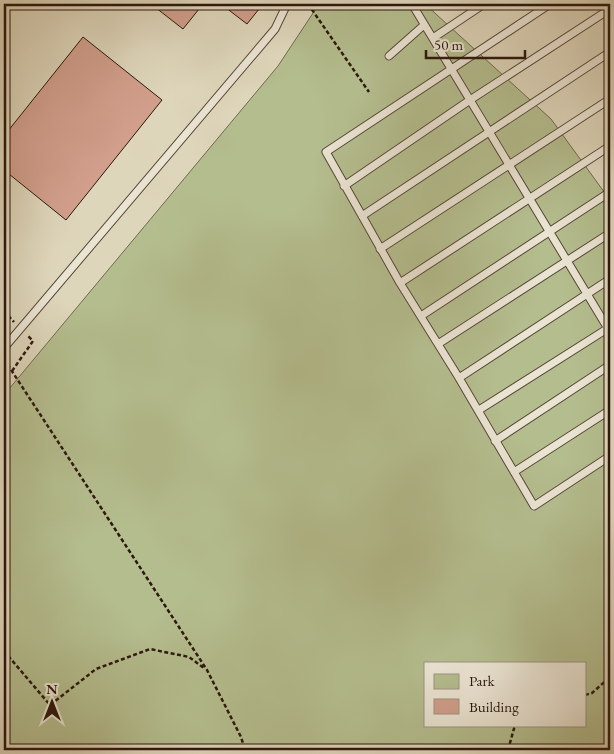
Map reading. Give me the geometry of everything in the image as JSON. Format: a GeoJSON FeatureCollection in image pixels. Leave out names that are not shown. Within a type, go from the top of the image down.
{"type":"FeatureCollection","features":[{"type":"Feature","properties":{"kind":"lane"},"geometry":{"type":"LineString","coordinates":[[4,348],[275,29],[287,4]]}},
{"type":"Feature","properties":{"kind":"lane"},"geometry":{"type":"LineString","coordinates":[[412,4],[610,329],[479,410]]}},
{"type":"Feature","properties":{"kind":"lane"},"geometry":{"type":"LineString","coordinates":[[432,38],[484,4]]}},
{"type":"Feature","properties":{"kind":"lane"},"geometry":{"type":"LineString","coordinates":[[550,4],[326,152],[380,249],[479,410],[534,506],[610,456]]}},
{"type":"Feature","properties":{"kind":"lane"},"geometry":{"type":"LineString","coordinates":[[344,186],[470,100],[610,9]]}},
{"type":"Feature","properties":{"kind":"lane"},"geometry":{"type":"LineString","coordinates":[[389,56],[424,25]]}},
{"type":"Feature","properties":{"kind":"lane"},"geometry":{"type":"LineString","coordinates":[[362,216],[610,52]]}},
{"type":"Feature","properties":{"kind":"lane"},"geometry":{"type":"LineString","coordinates":[[380,249],[610,99]]}},
{"type":"Feature","properties":{"kind":"lane"},"geometry":{"type":"LineString","coordinates":[[400,282],[610,146]]}},
{"type":"Feature","properties":{"kind":"lane"},"geometry":{"type":"LineString","coordinates":[[421,316],[610,192]]}},
{"type":"Feature","properties":{"kind":"lane"},"geometry":{"type":"LineString","coordinates":[[438,344],[568,262],[610,233]]}},
{"type":"Feature","properties":{"kind":"lane"},"geometry":{"type":"LineString","coordinates":[[459,378],[610,279]]}},
{"type":"Feature","properties":{"kind":"lane"},"geometry":{"type":"LineString","coordinates":[[496,441],[610,365]]}},
{"type":"Feature","properties":{"kind":"lane"},"geometry":{"type":"LineString","coordinates":[[514,472],[610,410]]}},
{"type":"Feature","properties":{"kind":"path"},"geometry":{"type":"LineString","coordinates":[[308,4],[369,92]]}},
{"type":"Feature","properties":{"kind":"path"},"geometry":{"type":"LineString","coordinates":[[4,359],[207,670],[241,737],[245,750]]}},
{"type":"Feature","properties":{"kind":"path"},"geometry":{"type":"LineString","coordinates":[[4,651],[50,705],[96,669],[150,649],[189,657],[207,670]]}},
{"type":"Feature","properties":{"kind":"path"},"geometry":{"type":"LineString","coordinates":[[586,695],[592,693],[610,677]]}},
{"type":"Feature","properties":{"kind":"path"},"geometry":{"type":"LineString","coordinates":[[508,750],[515,726]]}},
{"type":"Feature","properties":{"kind":"green space"},"geometry":{"type":"Polygon","coordinates":[[[319,4],[425,4],[551,119],[610,200],[610,750],[4,750],[4,395],[278,66],[319,4]]]}},
{"type":"Feature","properties":{"kind":"building"},"geometry":{"type":"Polygon","coordinates":[[[151,4],[203,4],[183,29],[151,4]]]}},
{"type":"Feature","properties":{"kind":"building"},"geometry":{"type":"Polygon","coordinates":[[[221,4],[263,4],[247,24],[221,4]]]}},
{"type":"Feature","properties":{"kind":"building"},"geometry":{"type":"Polygon","coordinates":[[[83,37],[162,100],[66,220],[4,170],[4,136],[83,37]]]}}]}
